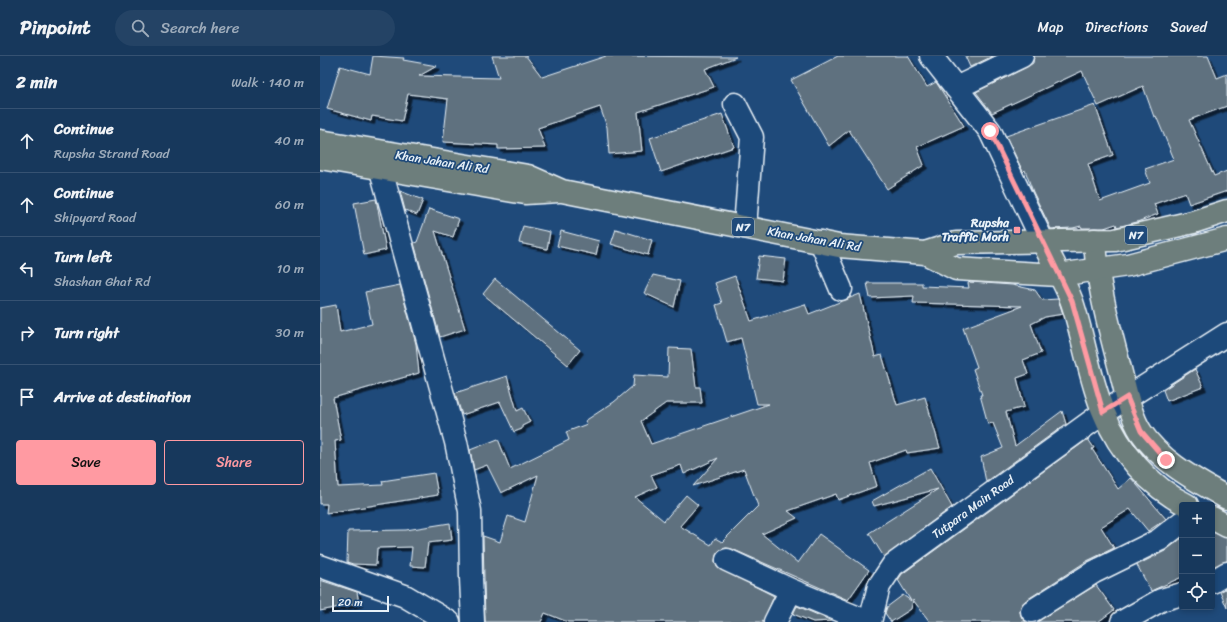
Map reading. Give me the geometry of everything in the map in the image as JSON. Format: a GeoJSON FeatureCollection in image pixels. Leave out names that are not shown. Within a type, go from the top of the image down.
{"type":"FeatureCollection","features":[{"type":"Feature","properties":{"kind":"main road","name":"Khan Jahan Ali Rd"},"geometry":{"type":"LineString","coordinates":[[320,141],[378,159],[525,193],[562,191],[839,246],[925,253],[956,243],[1043,242]]}},
{"type":"Feature","properties":{"kind":"main road","name":"Khan Jahan Ali Rd"},"geometry":{"type":"LineString","coordinates":[[320,158],[378,159]]}},
{"type":"Feature","properties":{"kind":"main road","name":"N7"},"geometry":{"type":"LineString","coordinates":[[1043,242],[1115,240],[1193,222],[1227,211]]}},
{"type":"Feature","properties":{"kind":"main road"},"geometry":{"type":"LineString","coordinates":[[1095,240],[1096,270],[1127,397],[1141,431],[1166,460],[1227,498]]}},
{"type":"Feature","properties":{"kind":"main road","name":"N7"},"geometry":{"type":"LineString","coordinates":[[1058,275],[1128,265],[1227,240]]}},
{"type":"Feature","properties":{"kind":"main road"},"geometry":{"type":"LineString","coordinates":[[1043,242],[1072,301],[1103,412],[1116,439],[1142,472],[1173,498],[1181,502]]}},
{"type":"Feature","properties":{"kind":"main road","name":"Khan Jahan Ali Rd"},"geometry":{"type":"LineString","coordinates":[[925,253],[956,269],[1058,275]]}},
{"type":"Feature","properties":{"kind":"main road"},"geometry":{"type":"LineString","coordinates":[[1215,520],[1227,526]]}},
{"type":"Feature","properties":{"kind":"street"},"geometry":{"type":"LineString","coordinates":[[930,56],[990,131],[1043,242]]}},
{"type":"Feature","properties":{"kind":"street"},"geometry":{"type":"LineString","coordinates":[[956,88],[1022,56]]}},
{"type":"Feature","properties":{"kind":"street"},"geometry":{"type":"LineString","coordinates":[[735,104],[752,137],[744,227]]}},
{"type":"Feature","properties":{"kind":"street"},"geometry":{"type":"LineString","coordinates":[[378,159],[456,442],[470,511],[473,622]]}},
{"type":"Feature","properties":{"kind":"street"},"geometry":{"type":"LineString","coordinates":[[821,242],[841,289]]}},
{"type":"Feature","properties":{"kind":"street","name":"Tutpara Main Road"},"geometry":{"type":"LineString","coordinates":[[869,622],[879,586],[893,565],[1103,412],[1227,334]]}},
{"type":"Feature","properties":{"kind":"street"},"geometry":{"type":"LineString","coordinates":[[1032,611],[1094,572],[1158,540],[1179,524]]}},
{"type":"Feature","properties":{"kind":"street"},"geometry":{"type":"LineString","coordinates":[[727,560],[791,590],[869,622]]}},
{"type":"Feature","properties":{"kind":"street"},"geometry":{"type":"LineString","coordinates":[[320,566],[405,596],[449,622]]}},
{"type":"Feature","properties":{"kind":"street"},"geometry":{"type":"LineString","coordinates":[[1215,580],[1227,573]]}},
{"type":"Feature","properties":{"kind":"street"},"geometry":{"type":"LineString","coordinates":[[776,622],[791,590]]}},
{"type":"Feature","properties":{"kind":"street"},"geometry":{"type":"LineString","coordinates":[[1122,622],[1161,600],[1179,595]]}},
{"type":"Feature","properties":{"kind":"building"},"geometry":{"type":"Polygon","coordinates":[[[373,56],[404,58],[403,60],[437,66],[419,76],[499,78],[492,56],[526,56],[542,77],[606,56],[736,57],[705,69],[714,87],[638,112],[642,151],[609,154],[607,127],[600,107],[538,128],[545,148],[498,149],[498,145],[443,142],[448,99],[408,94],[402,121],[372,116],[371,121],[327,109],[340,66],[370,74],[373,56]]]}},
{"type":"Feature","properties":{"kind":"building"},"geometry":{"type":"Polygon","coordinates":[[[838,56],[908,56],[927,87],[936,82],[964,126],[917,147],[924,165],[887,189],[849,130],[829,146],[791,80],[838,56]]]}},
{"type":"Feature","properties":{"kind":"building"},"geometry":{"type":"Polygon","coordinates":[[[965,56],[993,56],[970,67],[965,56]]]}},
{"type":"Feature","properties":{"kind":"building"},"geometry":{"type":"Polygon","coordinates":[[[1034,56],[1208,56],[1217,78],[1227,74],[1227,106],[1189,120],[1214,176],[1227,171],[1227,191],[1189,204],[1185,193],[1154,204],[1158,214],[1137,222],[1117,227],[1116,224],[1104,228],[1082,228],[1081,226],[1051,229],[1033,192],[1025,170],[1023,172],[1006,136],[1095,105],[1113,155],[1088,164],[1100,201],[1150,183],[1145,169],[1174,159],[1156,116],[1154,117],[1143,86],[1098,106],[1082,71],[992,113],[976,92],[1027,67],[1033,63],[1034,56]]]}},
{"type":"Feature","properties":{"kind":"building"},"geometry":{"type":"Polygon","coordinates":[[[722,114],[734,147],[661,172],[650,138],[722,114]]]}},
{"type":"Feature","properties":{"kind":"building"},"geometry":{"type":"Polygon","coordinates":[[[400,191],[423,200],[417,215],[405,210],[400,191]]]}},
{"type":"Feature","properties":{"kind":"building"},"geometry":{"type":"Polygon","coordinates":[[[376,199],[386,250],[364,255],[354,203],[376,199]]]}},
{"type":"Feature","properties":{"kind":"building"},"geometry":{"type":"Polygon","coordinates":[[[429,209],[459,219],[453,237],[435,231],[465,329],[440,337],[414,243],[417,242],[429,209]]]}},
{"type":"Feature","properties":{"kind":"building"},"geometry":{"type":"Polygon","coordinates":[[[523,226],[550,232],[547,249],[519,243],[523,226]]]}},
{"type":"Feature","properties":{"kind":"building"},"geometry":{"type":"Polygon","coordinates":[[[616,229],[652,240],[648,255],[611,244],[616,229]]]}},
{"type":"Feature","properties":{"kind":"building"},"geometry":{"type":"Polygon","coordinates":[[[561,231],[599,241],[596,255],[557,246],[561,231]]]}},
{"type":"Feature","properties":{"kind":"building"},"geometry":{"type":"Polygon","coordinates":[[[759,256],[786,259],[783,281],[756,278],[759,256]]]}},
{"type":"Feature","properties":{"kind":"building"},"geometry":{"type":"Polygon","coordinates":[[[653,275],[680,281],[674,307],[644,293],[653,275]]]}},
{"type":"Feature","properties":{"kind":"building"},"geometry":{"type":"Polygon","coordinates":[[[735,276],[751,321],[805,304],[809,314],[860,294],[875,357],[882,355],[897,405],[925,397],[940,448],[907,453],[906,450],[870,463],[877,486],[838,500],[836,494],[788,511],[797,518],[762,534],[798,563],[819,534],[869,570],[848,600],[732,549],[726,548],[720,550],[716,555],[715,561],[717,567],[774,596],[763,622],[568,622],[545,613],[541,622],[485,622],[483,536],[500,542],[508,516],[525,522],[538,475],[501,493],[487,465],[474,470],[470,450],[498,439],[510,469],[569,440],[566,432],[587,424],[585,421],[614,402],[633,386],[634,375],[668,377],[669,348],[691,349],[696,387],[700,387],[702,403],[666,403],[641,421],[651,444],[769,404],[757,404],[741,338],[727,342],[716,305],[722,303],[715,283],[735,276]],[[718,458],[684,474],[681,465],[651,475],[657,487],[635,497],[664,521],[686,495],[698,505],[680,526],[711,545],[715,538],[722,542],[758,506],[744,469],[693,486],[718,458]]]}},
{"type":"Feature","properties":{"kind":"building"},"geometry":{"type":"Polygon","coordinates":[[[495,279],[580,350],[568,365],[483,294],[495,279]]]}},
{"type":"Feature","properties":{"kind":"building"},"geometry":{"type":"Polygon","coordinates":[[[867,283],[922,283],[922,286],[969,288],[968,283],[1012,285],[1035,290],[1042,300],[1058,299],[1063,314],[1045,317],[1031,324],[1041,353],[1023,360],[1028,374],[1017,378],[1024,407],[1006,412],[1015,446],[1062,411],[1066,424],[986,482],[981,457],[1003,448],[993,423],[988,424],[980,395],[982,395],[973,369],[977,367],[963,328],[1022,306],[913,303],[914,296],[870,298],[867,283]]]}},
{"type":"Feature","properties":{"kind":"building"},"geometry":{"type":"Polygon","coordinates":[[[400,285],[416,344],[419,373],[333,398],[341,440],[335,441],[338,487],[383,485],[382,481],[434,473],[438,495],[326,513],[327,504],[320,504],[320,308],[336,305],[340,332],[372,324],[365,292],[400,285]]]}},
{"type":"Feature","properties":{"kind":"building"},"geometry":{"type":"Polygon","coordinates":[[[1195,369],[1203,387],[1167,401],[1163,390],[1195,369]]]}},
{"type":"Feature","properties":{"kind":"building"},"geometry":{"type":"Polygon","coordinates":[[[507,376],[517,411],[523,408],[530,422],[522,426],[522,429],[514,432],[500,402],[462,415],[455,393],[507,376]]]}},
{"type":"Feature","properties":{"kind":"building"},"geometry":{"type":"Polygon","coordinates":[[[1088,439],[1094,448],[1092,449],[1118,489],[1131,478],[1166,519],[1148,531],[1130,509],[1101,527],[1114,548],[1087,561],[1025,601],[1021,606],[1020,612],[1022,618],[1026,622],[930,622],[913,600],[911,609],[891,622],[885,613],[887,607],[903,595],[911,601],[898,580],[902,574],[1088,439]]]}},
{"type":"Feature","properties":{"kind":"building"},"geometry":{"type":"Polygon","coordinates":[[[930,468],[952,507],[884,557],[869,533],[938,489],[874,506],[872,501],[930,468]]]}},
{"type":"Feature","properties":{"kind":"building"},"geometry":{"type":"Polygon","coordinates":[[[450,523],[452,540],[428,543],[425,567],[410,566],[412,547],[377,548],[376,565],[353,564],[347,562],[348,531],[406,530],[450,523]]]}},
{"type":"Feature","properties":{"kind":"building"},"geometry":{"type":"Polygon","coordinates":[[[1215,533],[1227,538],[1227,561],[1215,566],[1215,533]]]}},
{"type":"Feature","properties":{"kind":"building"},"geometry":{"type":"Polygon","coordinates":[[[1179,540],[1179,578],[1151,591],[1137,565],[1165,551],[1179,540]]]}},
{"type":"Feature","properties":{"kind":"building"},"geometry":{"type":"Polygon","coordinates":[[[320,580],[357,592],[359,603],[320,611],[320,580]]]}},
{"type":"Feature","properties":{"kind":"building"},"geometry":{"type":"Polygon","coordinates":[[[1096,585],[1114,610],[1098,622],[1037,622],[1096,585]]]}},
{"type":"Feature","properties":{"kind":"building"},"geometry":{"type":"Polygon","coordinates":[[[1227,588],[1227,608],[1220,592],[1227,588]]]}},
{"type":"Feature","properties":{"kind":"building"},"geometry":{"type":"Polygon","coordinates":[[[797,606],[832,621],[813,622],[793,614],[797,606]]]}},
{"type":"Feature","properties":{"kind":"place","name":"Rupsha Traffic Morh"},"geometry":{"type":"Point","coordinates":[1017,230]}},
{"type":"Feature","properties":{"kind":"route"},"geometry":{"type":"LineString","coordinates":[[990,131],[1058,275],[1072,301],[1103,412],[1127,397],[1141,431],[1166,460]]}}]}
